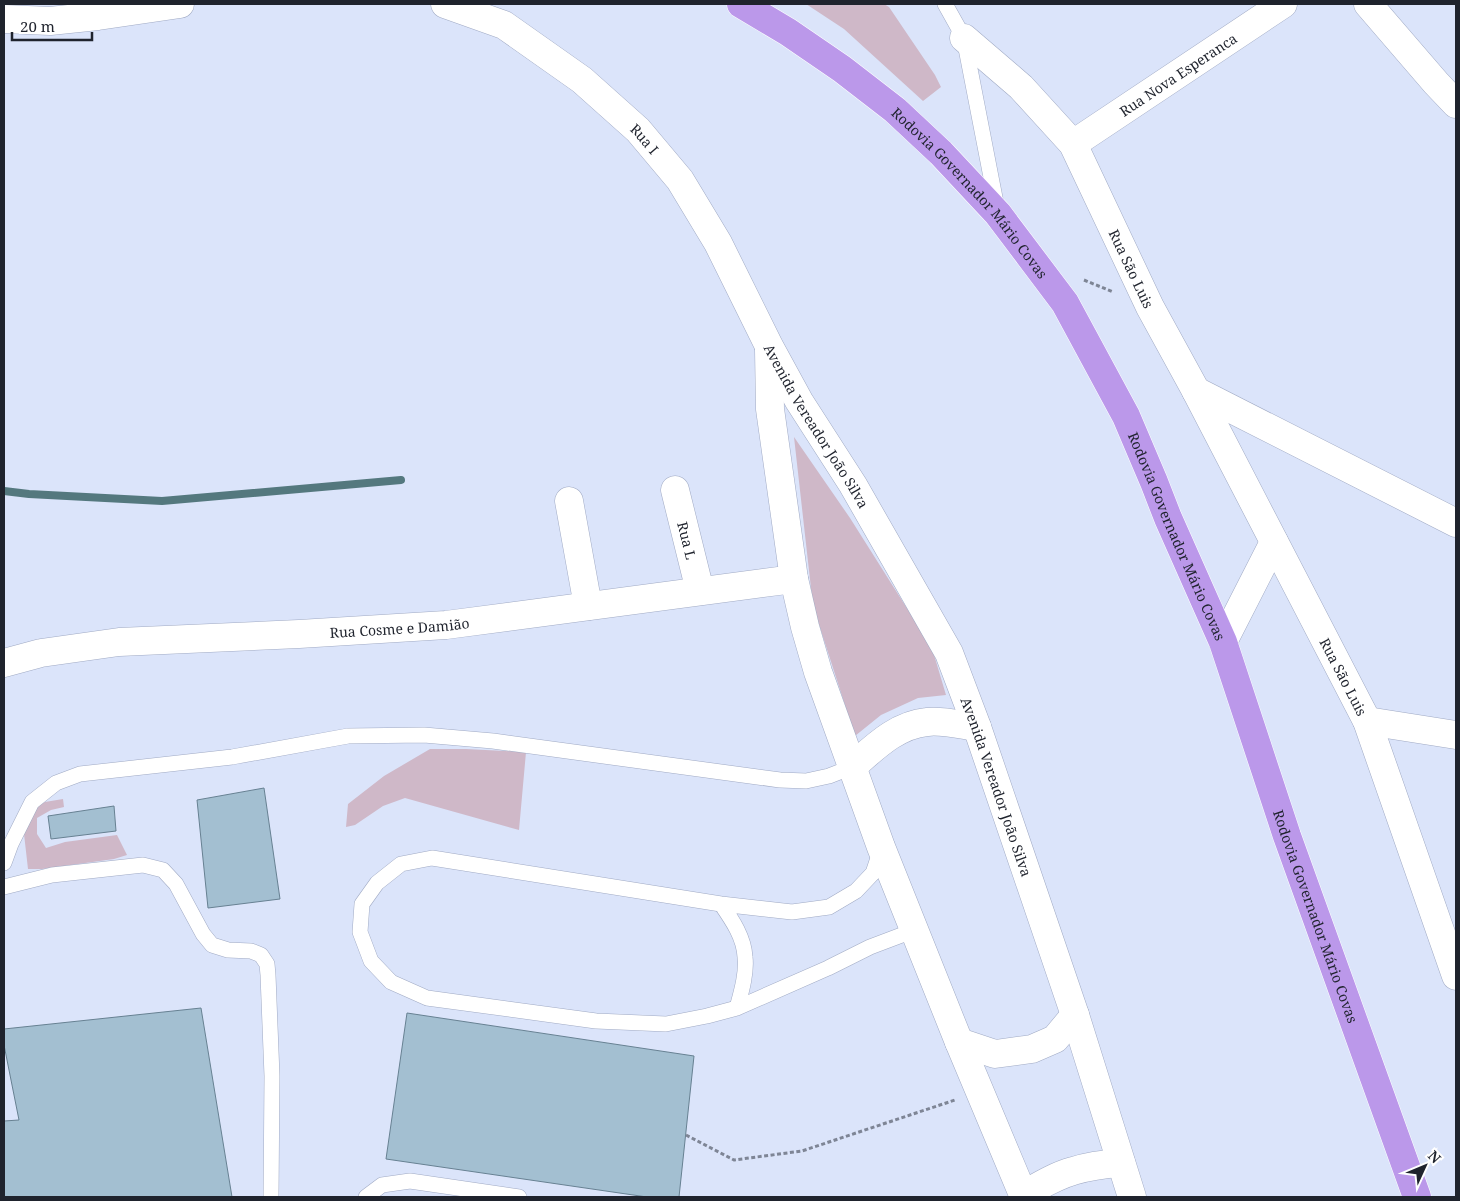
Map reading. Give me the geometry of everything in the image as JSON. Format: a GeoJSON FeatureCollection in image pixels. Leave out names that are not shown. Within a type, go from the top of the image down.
{"type":"FeatureCollection","features":[{"type":"Feature","properties":{"kind":"highway","name":"Rodovia Governador Mário Covas"},"geometry":{"type":"LineString","coordinates":[[741,4],[788,32],[842,69],[895,110],[941,154],[998,214],[1065,303],[1126,416],[1168,518],[1223,642],[1287,836],[1417,1197]]}},
{"type":"Feature","properties":{"kind":"street"},"geometry":{"type":"LineString","coordinates":[[4,19],[50,21],[180,4]]}},
{"type":"Feature","properties":{"kind":"street","name":"Rua I"},"geometry":{"type":"LineString","coordinates":[[445,4],[504,25],[582,80],[638,130],[680,180],[718,243],[769,346]]}},
{"type":"Feature","properties":{"kind":"street","name":"Rua Nova Esperanca"},"geometry":{"type":"LineString","coordinates":[[1073,144],[1283,4]]}},
{"type":"Feature","properties":{"kind":"street"},"geometry":{"type":"LineString","coordinates":[[1368,4],[1456,104]]}},
{"type":"Feature","properties":{"kind":"street","name":"Rua São Luis"},"geometry":{"type":"LineString","coordinates":[[964,38],[1022,87],[1073,144],[1150,307],[1196,391],[1367,722],[1456,976]]}},
{"type":"Feature","properties":{"kind":"street","name":"Avenida Vereador João Silva"},"geometry":{"type":"LineString","coordinates":[[769,346],[770,409],[794,579],[818,672],[882,847],[1021,1196]]}},
{"type":"Feature","properties":{"kind":"street","name":"Avenida Vereador João Silva"},"geometry":{"type":"LineString","coordinates":[[769,346],[799,402],[853,485],[949,653],[977,727],[1075,1015],[1132,1197]]}},
{"type":"Feature","properties":{"kind":"street"},"geometry":{"type":"LineString","coordinates":[[1196,391],[1456,523]]}},
{"type":"Feature","properties":{"kind":"street","name":"Rua L"},"geometry":{"type":"LineString","coordinates":[[675,490],[700,592]]}},
{"type":"Feature","properties":{"kind":"street"},"geometry":{"type":"LineString","coordinates":[[569,500],[588,606]]}},
{"type":"Feature","properties":{"kind":"street"},"geometry":{"type":"LineString","coordinates":[[1223,642],[1274,542]]}},
{"type":"Feature","properties":{"kind":"street","name":"Rua Cosme e Damião"},"geometry":{"type":"LineString","coordinates":[[4,663],[41,653],[120,642],[446,625],[794,579]]}},
{"type":"Feature","properties":{"kind":"street"},"geometry":{"type":"LineString","coordinates":[[852,767],[902,728],[927,722],[977,727]]}},
{"type":"Feature","properties":{"kind":"street"},"geometry":{"type":"LineString","coordinates":[[1367,722],[1456,735]]}},
{"type":"Feature","properties":{"kind":"street"},"geometry":{"type":"LineString","coordinates":[[959,1042],[995,1054],[1032,1050],[1056,1039],[1075,1015]]}},
{"type":"Feature","properties":{"kind":"street"},"geometry":{"type":"LineString","coordinates":[[1021,1196],[1072,1171],[1096,1165],[1121,1163]]}},
{"type":"Feature","properties":{"kind":"lane"},"geometry":{"type":"LineString","coordinates":[[945,4],[964,38],[998,214]]}},
{"type":"Feature","properties":{"kind":"lane"},"geometry":{"type":"LineString","coordinates":[[4,863],[11,844],[32,802],[56,783],[80,774],[232,757],[348,736],[424,735],[493,741],[780,780],[806,781],[829,776],[852,767]]}},
{"type":"Feature","properties":{"kind":"lane"},"geometry":{"type":"LineString","coordinates":[[882,847],[873,873],[856,891],[829,907],[792,912],[721,904],[432,858],[401,864],[377,883],[362,904],[360,932],[371,961],[391,982],[427,998],[596,1020],[666,1024],[737,1008],[828,968],[870,947],[915,930]]}},
{"type":"Feature","properties":{"kind":"lane"},"geometry":{"type":"LineString","coordinates":[[4,887],[52,875],[143,865],[163,870],[176,884],[203,934],[212,945],[228,950],[251,951],[261,955],[267,964],[268,975],[272,1076],[271,1197]]}},
{"type":"Feature","properties":{"kind":"lane"},"geometry":{"type":"LineString","coordinates":[[721,904],[734,922],[741,939],[745,958],[737,1008]]}},
{"type":"Feature","properties":{"kind":"lane"},"geometry":{"type":"LineString","coordinates":[[366,1197],[382,1185],[410,1181],[519,1197]]}},
{"type":"Feature","properties":{"kind":"path"},"geometry":{"type":"LineString","coordinates":[[1079,279],[1150,307]]}},
{"type":"Feature","properties":{"kind":"path"},"geometry":{"type":"LineString","coordinates":[[686,1135],[734,1160],[773,1155],[802,1151],[960,1098]]}},
{"type":"Feature","properties":{"kind":"shaded area"},"geometry":{"type":"Polygon","coordinates":[[[806,4],[884,4],[889,7],[935,75],[941,87],[923,101],[844,29],[806,4]]]}},
{"type":"Feature","properties":{"kind":"shaded area"},"geometry":{"type":"Polygon","coordinates":[[[794,437],[850,518],[932,648],[946,695],[918,698],[881,715],[855,736],[813,606],[794,437]]]}},
{"type":"Feature","properties":{"kind":"shaded area"},"geometry":{"type":"Polygon","coordinates":[[[430,749],[526,752],[519,830],[405,798],[383,806],[355,825],[346,827],[348,804],[384,776],[430,749]]]}},
{"type":"Feature","properties":{"kind":"shaded area"},"geometry":{"type":"Polygon","coordinates":[[[63,799],[64,807],[51,810],[37,818],[37,834],[46,848],[65,842],[117,835],[127,855],[114,859],[42,869],[28,869],[24,834],[37,806],[45,802],[63,799]]]}},
{"type":"Feature","properties":{"kind":"building"},"geometry":{"type":"Polygon","coordinates":[[[264,788],[280,899],[208,908],[197,800],[264,788]]]}},
{"type":"Feature","properties":{"kind":"building"},"geometry":{"type":"Polygon","coordinates":[[[114,806],[116,831],[51,839],[48,816],[114,806]]]}},
{"type":"Feature","properties":{"kind":"building"},"geometry":{"type":"Polygon","coordinates":[[[201,1008],[232,1197],[4,1197],[4,1121],[19,1120],[4,1045],[4,1029],[201,1008]]]}},
{"type":"Feature","properties":{"kind":"building"},"geometry":{"type":"Polygon","coordinates":[[[407,1013],[694,1056],[679,1197],[647,1197],[386,1159],[407,1013]]]}},
{"type":"Feature","properties":{"kind":"waterway"},"geometry":{"type":"LineString","coordinates":[[4,491],[162,501],[401,480]]}}]}
